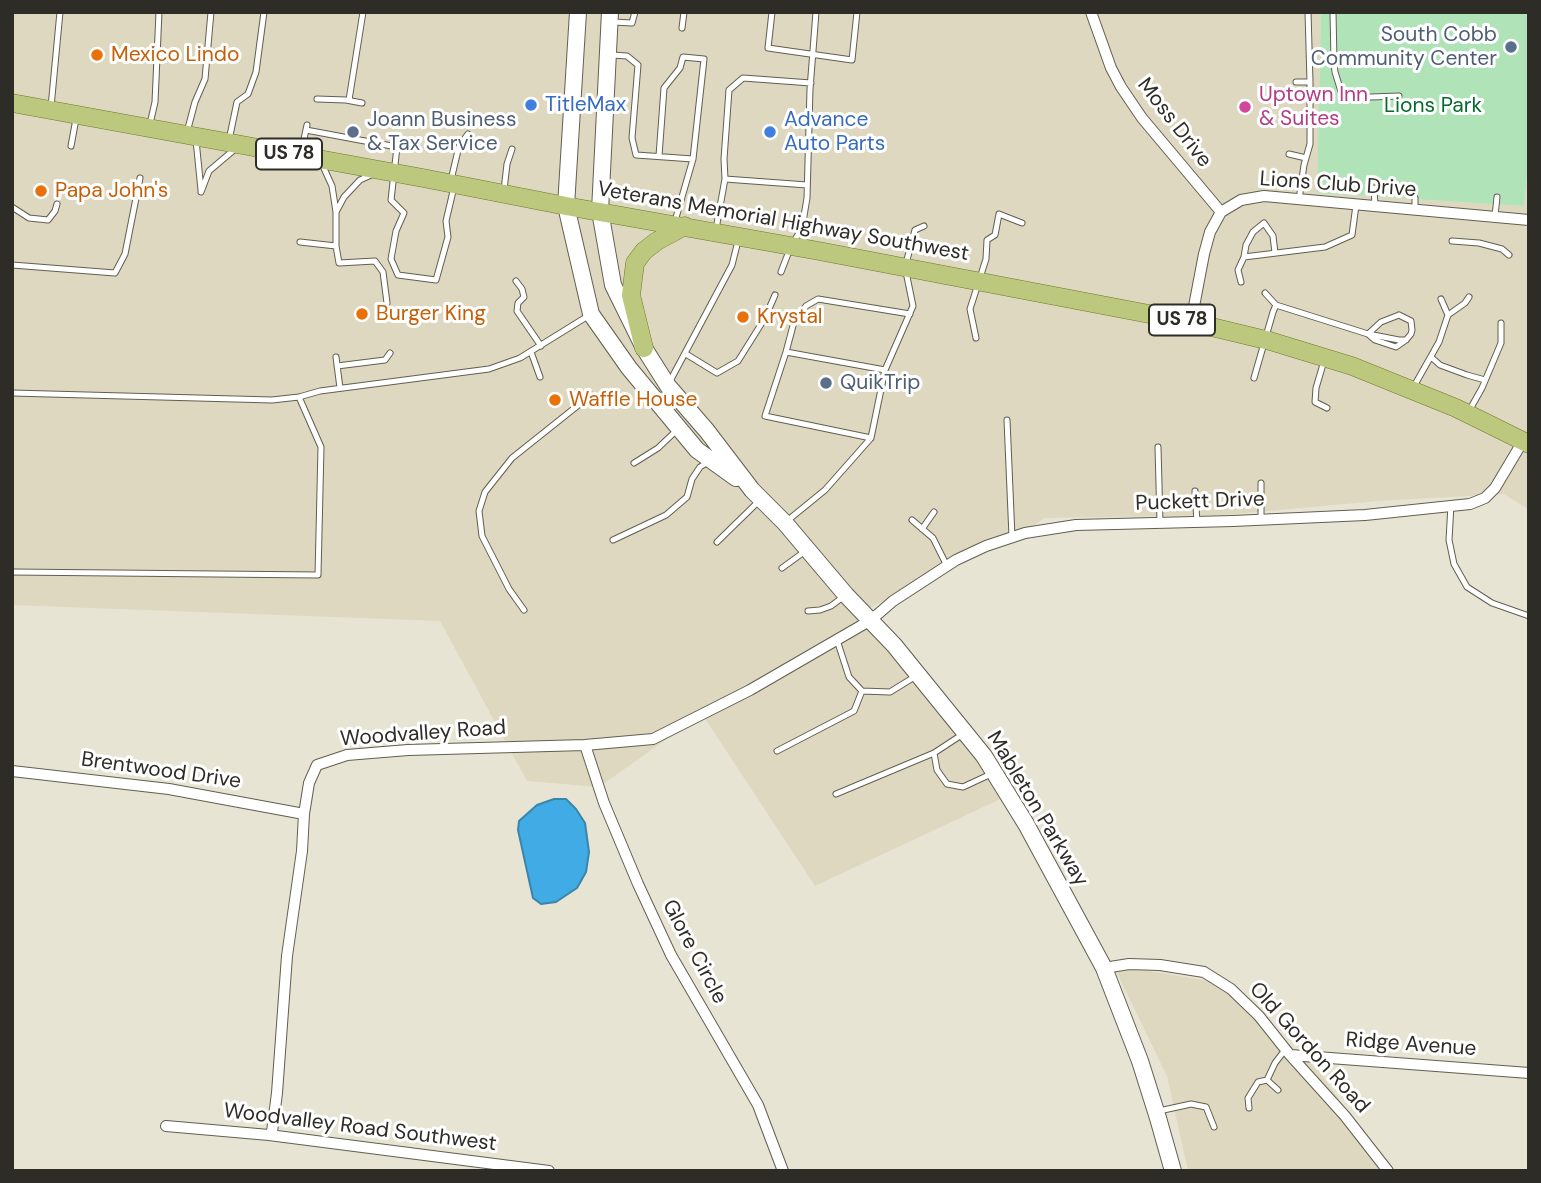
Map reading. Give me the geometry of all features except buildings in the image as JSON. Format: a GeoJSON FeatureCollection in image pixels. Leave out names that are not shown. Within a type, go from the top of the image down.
{"type":"FeatureCollection","features":[{"type":"Feature","properties":{"kind":"main road","name":"Mableton Parkway"},"geometry":{"type":"LineString","coordinates":[[578,12],[566,206],[591,314],[629,368],[696,450],[756,495],[785,523],[806,550],[919,675],[984,756],[1026,824],[1104,968],[1140,1061],[1173,1171]]}},
{"type":"Feature","properties":{"kind":"main road","name":"Mableton Parkway"},"geometry":{"type":"LineString","coordinates":[[610,17],[600,211],[613,285],[644,348],[668,386],[756,495]]}},
{"type":"Feature","properties":{"kind":"main road","name":"Veterans Memorial Highway Southwest"},"geometry":{"type":"LineString","coordinates":[[12,103],[1191,322],[1265,340],[1352,366],[1526,442]]}},
{"type":"Feature","properties":{"kind":"main road"},"geometry":{"type":"LineString","coordinates":[[644,348],[631,295],[635,262],[644,251],[680,225]]}},
{"type":"Feature","properties":{"kind":"street","name":"Moss Drive"},"geometry":{"type":"LineString","coordinates":[[1091,12],[1111,68],[1121,87],[1142,118],[1221,212]]}},
{"type":"Feature","properties":{"kind":"street","name":"Lions Club Drive"},"geometry":{"type":"LineString","coordinates":[[1221,212],[1241,200],[1264,196],[1299,200],[1340,199],[1356,205],[1529,220]]}},
{"type":"Feature","properties":{"kind":"street"},"geometry":{"type":"LineString","coordinates":[[1191,322],[1210,232],[1221,212]]}},
{"type":"Feature","properties":{"kind":"street","name":"Puckett Drive"},"geometry":{"type":"LineString","coordinates":[[584,745],[653,739],[750,690],[871,620],[893,601],[947,566],[986,546],[1012,537],[1076,525],[1365,515],[1470,504],[1485,498],[1526,442]]}},
{"type":"Feature","properties":{"kind":"street","name":"Woodvalley Road"},"geometry":{"type":"LineString","coordinates":[[304,814],[309,783],[317,765],[347,755],[408,750],[584,745]]}},
{"type":"Feature","properties":{"kind":"street","name":"Glore Circle"},"geometry":{"type":"LineString","coordinates":[[584,745],[638,884],[671,955],[758,1105],[783,1171]]}},
{"type":"Feature","properties":{"kind":"street","name":"Brentwood Drive"},"geometry":{"type":"LineString","coordinates":[[12,771],[169,789],[304,814]]}},
{"type":"Feature","properties":{"kind":"street"},"geometry":{"type":"LineString","coordinates":[[269,1135],[272,1132],[277,1093],[287,956],[302,851],[304,814]]}},
{"type":"Feature","properties":{"kind":"street","name":"Old Gordon Road"},"geometry":{"type":"LineString","coordinates":[[1104,968],[1129,964],[1160,965],[1204,972],[1231,989],[1259,1016],[1345,1116],[1388,1171]]}},
{"type":"Feature","properties":{"kind":"street","name":"Ridge Avenue"},"geometry":{"type":"LineString","coordinates":[[1288,1052],[1529,1073]]}},
{"type":"Feature","properties":{"kind":"street","name":"Woodvalley Road Southwest"},"geometry":{"type":"LineString","coordinates":[[166,1126],[269,1135],[549,1171]]}},
{"type":"Feature","properties":{"kind":"lane"},"geometry":{"type":"LineString","coordinates":[[51,110],[60,12]]}},
{"type":"Feature","properties":{"kind":"lane"},"geometry":{"type":"LineString","coordinates":[[149,129],[155,102],[159,12]]}},
{"type":"Feature","properties":{"kind":"lane"},"geometry":{"type":"LineString","coordinates":[[211,12],[205,79],[195,102],[191,136],[201,192],[209,172],[234,144],[237,102],[248,94],[256,72],[264,12]]}},
{"type":"Feature","properties":{"kind":"lane"},"geometry":{"type":"LineString","coordinates":[[349,100],[363,12]]}},
{"type":"Feature","properties":{"kind":"lane"},"geometry":{"type":"LineString","coordinates":[[610,17],[632,23],[635,12]]}},
{"type":"Feature","properties":{"kind":"lane"},"geometry":{"type":"LineString","coordinates":[[682,28],[684,12]]}},
{"type":"Feature","properties":{"kind":"lane"},"geometry":{"type":"LineString","coordinates":[[772,12],[768,48],[852,60],[857,12]]}},
{"type":"Feature","properties":{"kind":"lane"},"geometry":{"type":"LineString","coordinates":[[781,272],[791,246],[802,228],[807,185],[816,12]]}},
{"type":"Feature","properties":{"kind":"lane"},"geometry":{"type":"LineString","coordinates":[[1299,200],[1310,137],[1308,12]]}},
{"type":"Feature","properties":{"kind":"lane"},"geometry":{"type":"LineString","coordinates":[[1333,12],[1335,72],[1343,98],[1399,96]]}},
{"type":"Feature","properties":{"kind":"lane"},"geometry":{"type":"LineString","coordinates":[[608,55],[627,56],[638,65],[632,138],[636,155],[693,159]]}},
{"type":"Feature","properties":{"kind":"lane"},"geometry":{"type":"LineString","coordinates":[[659,156],[664,88],[680,68],[683,57],[704,59],[693,159],[680,225]]}},
{"type":"Feature","properties":{"kind":"lane"},"geometry":{"type":"LineString","coordinates":[[716,232],[725,178],[729,90],[743,78],[811,83]]}},
{"type":"Feature","properties":{"kind":"lane"},"geometry":{"type":"LineString","coordinates":[[1296,82],[1310,82]]}},
{"type":"Feature","properties":{"kind":"lane"},"geometry":{"type":"LineString","coordinates":[[317,99],[362,103]]}},
{"type":"Feature","properties":{"kind":"lane"},"geometry":{"type":"LineString","coordinates":[[71,146],[77,115]]}},
{"type":"Feature","properties":{"kind":"lane"},"geometry":{"type":"LineString","coordinates":[[300,156],[307,128],[397,147],[387,172],[391,200],[404,213],[391,260],[398,275],[436,280],[448,237],[446,221],[459,146],[468,134]]}},
{"type":"Feature","properties":{"kind":"lane"},"geometry":{"type":"LineString","coordinates":[[504,193],[507,164],[512,149]]}},
{"type":"Feature","properties":{"kind":"lane"},"geometry":{"type":"LineString","coordinates":[[1289,153],[1306,158]]}},
{"type":"Feature","properties":{"kind":"lane"},"geometry":{"type":"LineString","coordinates":[[319,160],[332,186],[339,263],[375,261],[383,272],[387,303]]}},
{"type":"Feature","properties":{"kind":"lane"},"geometry":{"type":"LineString","coordinates":[[336,212],[344,197],[360,180],[387,172]]}},
{"type":"Feature","properties":{"kind":"lane"},"geometry":{"type":"LineString","coordinates":[[12,265],[115,273],[125,254],[140,177]]}},
{"type":"Feature","properties":{"kind":"lane"},"geometry":{"type":"LineString","coordinates":[[725,178],[807,185]]}},
{"type":"Feature","properties":{"kind":"lane"},"geometry":{"type":"LineString","coordinates":[[1374,188],[1375,206]]}},
{"type":"Feature","properties":{"kind":"lane"},"geometry":{"type":"LineString","coordinates":[[1495,216],[1497,197]]}},
{"type":"Feature","properties":{"kind":"lane"},"geometry":{"type":"LineString","coordinates":[[1415,198],[1415,210]]}},
{"type":"Feature","properties":{"kind":"lane"},"geometry":{"type":"LineString","coordinates":[[12,207],[29,218],[48,220],[57,204]]}},
{"type":"Feature","properties":{"kind":"lane"},"geometry":{"type":"LineString","coordinates":[[1244,257],[1325,247],[1352,234],[1356,205]]}},
{"type":"Feature","properties":{"kind":"lane"},"geometry":{"type":"LineString","coordinates":[[976,338],[970,309],[986,259],[987,240],[995,235],[999,214],[1022,223]]}},
{"type":"Feature","properties":{"kind":"lane"},"geometry":{"type":"LineString","coordinates":[[1241,282],[1238,270],[1244,257],[1245,245],[1252,232],[1264,223],[1273,236],[1275,253]]}},
{"type":"Feature","properties":{"kind":"lane"},"geometry":{"type":"LineString","coordinates":[[785,523],[825,490],[871,438],[885,370],[913,306],[905,267],[915,230],[924,226]]}},
{"type":"Feature","properties":{"kind":"lane"},"geometry":{"type":"LineString","coordinates":[[668,386],[732,265],[739,236]]}},
{"type":"Feature","properties":{"kind":"lane"},"geometry":{"type":"LineString","coordinates":[[1452,241],[1479,243],[1502,249],[1509,255]]}},
{"type":"Feature","properties":{"kind":"lane"},"geometry":{"type":"LineString","coordinates":[[300,242],[336,246]]}},
{"type":"Feature","properties":{"kind":"lane"},"geometry":{"type":"LineString","coordinates":[[516,281],[524,297],[518,303],[517,311],[541,346]]}},
{"type":"Feature","properties":{"kind":"lane"},"geometry":{"type":"LineString","coordinates":[[1265,293],[1276,305],[1368,334],[1375,340],[1396,347],[1411,334],[1412,321],[1399,315],[1381,322],[1368,334]]}},
{"type":"Feature","properties":{"kind":"lane"},"geometry":{"type":"LineString","coordinates":[[686,354],[717,373],[738,361],[765,318],[775,295]]}},
{"type":"Feature","properties":{"kind":"lane"},"geometry":{"type":"LineString","coordinates":[[1412,390],[1439,342],[1448,315],[1469,298]]}},
{"type":"Feature","properties":{"kind":"lane"},"geometry":{"type":"LineString","coordinates":[[871,438],[765,416],[794,322],[806,306],[818,299],[910,314]]}},
{"type":"Feature","properties":{"kind":"lane"},"geometry":{"type":"LineString","coordinates":[[1441,299],[1448,315]]}},
{"type":"Feature","properties":{"kind":"lane"},"geometry":{"type":"LineString","coordinates":[[1254,378],[1276,305]]}},
{"type":"Feature","properties":{"kind":"lane"},"geometry":{"type":"LineString","coordinates":[[12,393],[272,400],[299,397],[340,388],[489,369],[531,352],[591,314]]}},
{"type":"Feature","properties":{"kind":"lane"},"geometry":{"type":"LineString","coordinates":[[1467,414],[1482,388],[1501,343],[1501,323]]}},
{"type":"Feature","properties":{"kind":"lane"},"geometry":{"type":"LineString","coordinates":[[531,352],[540,377]]}},
{"type":"Feature","properties":{"kind":"lane"},"geometry":{"type":"LineString","coordinates":[[786,352],[885,370]]}},
{"type":"Feature","properties":{"kind":"lane"},"geometry":{"type":"LineString","coordinates":[[337,366],[385,360],[390,353]]}},
{"type":"Feature","properties":{"kind":"lane"},"geometry":{"type":"LineString","coordinates":[[336,357],[340,388]]}},
{"type":"Feature","properties":{"kind":"lane"},"geometry":{"type":"LineString","coordinates":[[1431,357],[1440,365],[1485,380]]}},
{"type":"Feature","properties":{"kind":"lane"},"geometry":{"type":"LineString","coordinates":[[1325,358],[1316,388],[1315,402],[1327,408]]}},
{"type":"Feature","properties":{"kind":"lane"},"geometry":{"type":"LineString","coordinates":[[524,610],[509,589],[482,536],[479,511],[485,492],[512,458],[591,395]]}},
{"type":"Feature","properties":{"kind":"lane"},"geometry":{"type":"LineString","coordinates":[[12,572],[318,575],[321,447],[299,397]]}},
{"type":"Feature","properties":{"kind":"lane"},"geometry":{"type":"LineString","coordinates":[[1007,420],[1012,537]]}},
{"type":"Feature","properties":{"kind":"lane"},"geometry":{"type":"LineString","coordinates":[[634,463],[658,448],[678,428]]}},
{"type":"Feature","properties":{"kind":"lane"},"geometry":{"type":"LineString","coordinates":[[1158,447],[1160,523]]}},
{"type":"Feature","properties":{"kind":"lane"},"geometry":{"type":"LineString","coordinates":[[613,540],[666,515],[687,498],[692,480],[700,467],[711,460]]}},
{"type":"Feature","properties":{"kind":"lane"},"geometry":{"type":"LineString","coordinates":[[1261,483],[1261,520]]}},
{"type":"Feature","properties":{"kind":"lane"},"geometry":{"type":"LineString","coordinates":[[1195,491],[1197,522]]}},
{"type":"Feature","properties":{"kind":"lane"},"geometry":{"type":"LineString","coordinates":[[718,542],[756,495]]}},
{"type":"Feature","properties":{"kind":"lane"},"geometry":{"type":"LineString","coordinates":[[1451,505],[1450,540],[1454,564],[1467,587],[1492,603],[1529,616]]}},
{"type":"Feature","properties":{"kind":"lane"},"geometry":{"type":"LineString","coordinates":[[922,529],[934,512]]}},
{"type":"Feature","properties":{"kind":"lane"},"geometry":{"type":"LineString","coordinates":[[912,520],[933,538],[947,566]]}},
{"type":"Feature","properties":{"kind":"lane"},"geometry":{"type":"LineString","coordinates":[[782,568],[806,550]]}},
{"type":"Feature","properties":{"kind":"lane"},"geometry":{"type":"LineString","coordinates":[[808,611],[831,606],[846,595]]}},
{"type":"Feature","properties":{"kind":"lane"},"geometry":{"type":"LineString","coordinates":[[837,640],[849,677],[862,691],[890,692],[919,675]]}},
{"type":"Feature","properties":{"kind":"lane"},"geometry":{"type":"LineString","coordinates":[[777,751],[854,711],[862,691]]}},
{"type":"Feature","properties":{"kind":"lane"},"geometry":{"type":"LineString","coordinates":[[836,794],[934,753],[965,732]]}},
{"type":"Feature","properties":{"kind":"lane"},"geometry":{"type":"LineString","coordinates":[[934,753],[937,770],[947,784],[963,787],[995,773]]}},
{"type":"Feature","properties":{"kind":"lane"},"geometry":{"type":"LineString","coordinates":[[1267,1080],[1275,1063],[1288,1052]]}},
{"type":"Feature","properties":{"kind":"lane"},"geometry":{"type":"LineString","coordinates":[[1267,1080],[1278,1090]]}},
{"type":"Feature","properties":{"kind":"lane"},"geometry":{"type":"LineString","coordinates":[[1249,1108],[1248,1098],[1258,1082],[1267,1080]]}},
{"type":"Feature","properties":{"kind":"lane"},"geometry":{"type":"LineString","coordinates":[[1156,1112],[1191,1104],[1206,1107],[1214,1127]]}},
{"type":"Feature","properties":{"kind":"shaded area"},"geometry":{"type":"Polygon","coordinates":[[[12,12],[1321,12],[1317,193],[1524,206],[1529,157],[1529,510],[1504,494],[1378,501],[1224,515],[1044,518],[1023,534],[865,610],[1011,794],[815,886],[702,714],[599,787],[527,781],[440,621],[12,605],[12,12]]]}},
{"type":"Feature","properties":{"kind":"shaded area"},"geometry":{"type":"Polygon","coordinates":[[[1113,965],[1221,983],[1320,1072],[1385,1167],[1382,1171],[1188,1171],[1167,1076],[1113,965]]]}},
{"type":"Feature","properties":{"kind":"green space","name":"Lions Park"},"geometry":{"type":"Polygon","coordinates":[[[1321,12],[1529,12],[1529,157],[1524,206],[1317,193],[1321,12]]]}},
{"type":"Feature","properties":{"kind":"water"},"geometry":{"type":"Polygon","coordinates":[[[554,799],[566,799],[576,809],[585,823],[589,852],[586,872],[577,888],[556,902],[541,904],[533,898],[518,830],[519,821],[537,805],[554,799]]]}},
{"type":"Feature","properties":{"kind":"place","name":"South Cobb Community Center"},"geometry":{"type":"Point","coordinates":[1511,47]}},
{"type":"Feature","properties":{"kind":"place","name":"Mexico Lindo"},"geometry":{"type":"Point","coordinates":[97,55]}},
{"type":"Feature","properties":{"kind":"place","name":"TitleMax"},"geometry":{"type":"Point","coordinates":[531,105]}},
{"type":"Feature","properties":{"kind":"place","name":"Uptown Inn & Suites"},"geometry":{"type":"Point","coordinates":[1245,107]}},
{"type":"Feature","properties":{"kind":"place","name":"Joann Business & Tax Service"},"geometry":{"type":"Point","coordinates":[353,132]}},
{"type":"Feature","properties":{"kind":"place","name":"Advance Auto Parts"},"geometry":{"type":"Point","coordinates":[770,132]}},
{"type":"Feature","properties":{"kind":"place","name":"Papa John's"},"geometry":{"type":"Point","coordinates":[41,191]}},
{"type":"Feature","properties":{"kind":"place","name":"Burger King"},"geometry":{"type":"Point","coordinates":[362,314]}},
{"type":"Feature","properties":{"kind":"place","name":"Krystal"},"geometry":{"type":"Point","coordinates":[743,317]}},
{"type":"Feature","properties":{"kind":"place","name":"QuikTrip"},"geometry":{"type":"Point","coordinates":[826,383]}},
{"type":"Feature","properties":{"kind":"place","name":"Waffle House"},"geometry":{"type":"Point","coordinates":[555,400]}}]}
